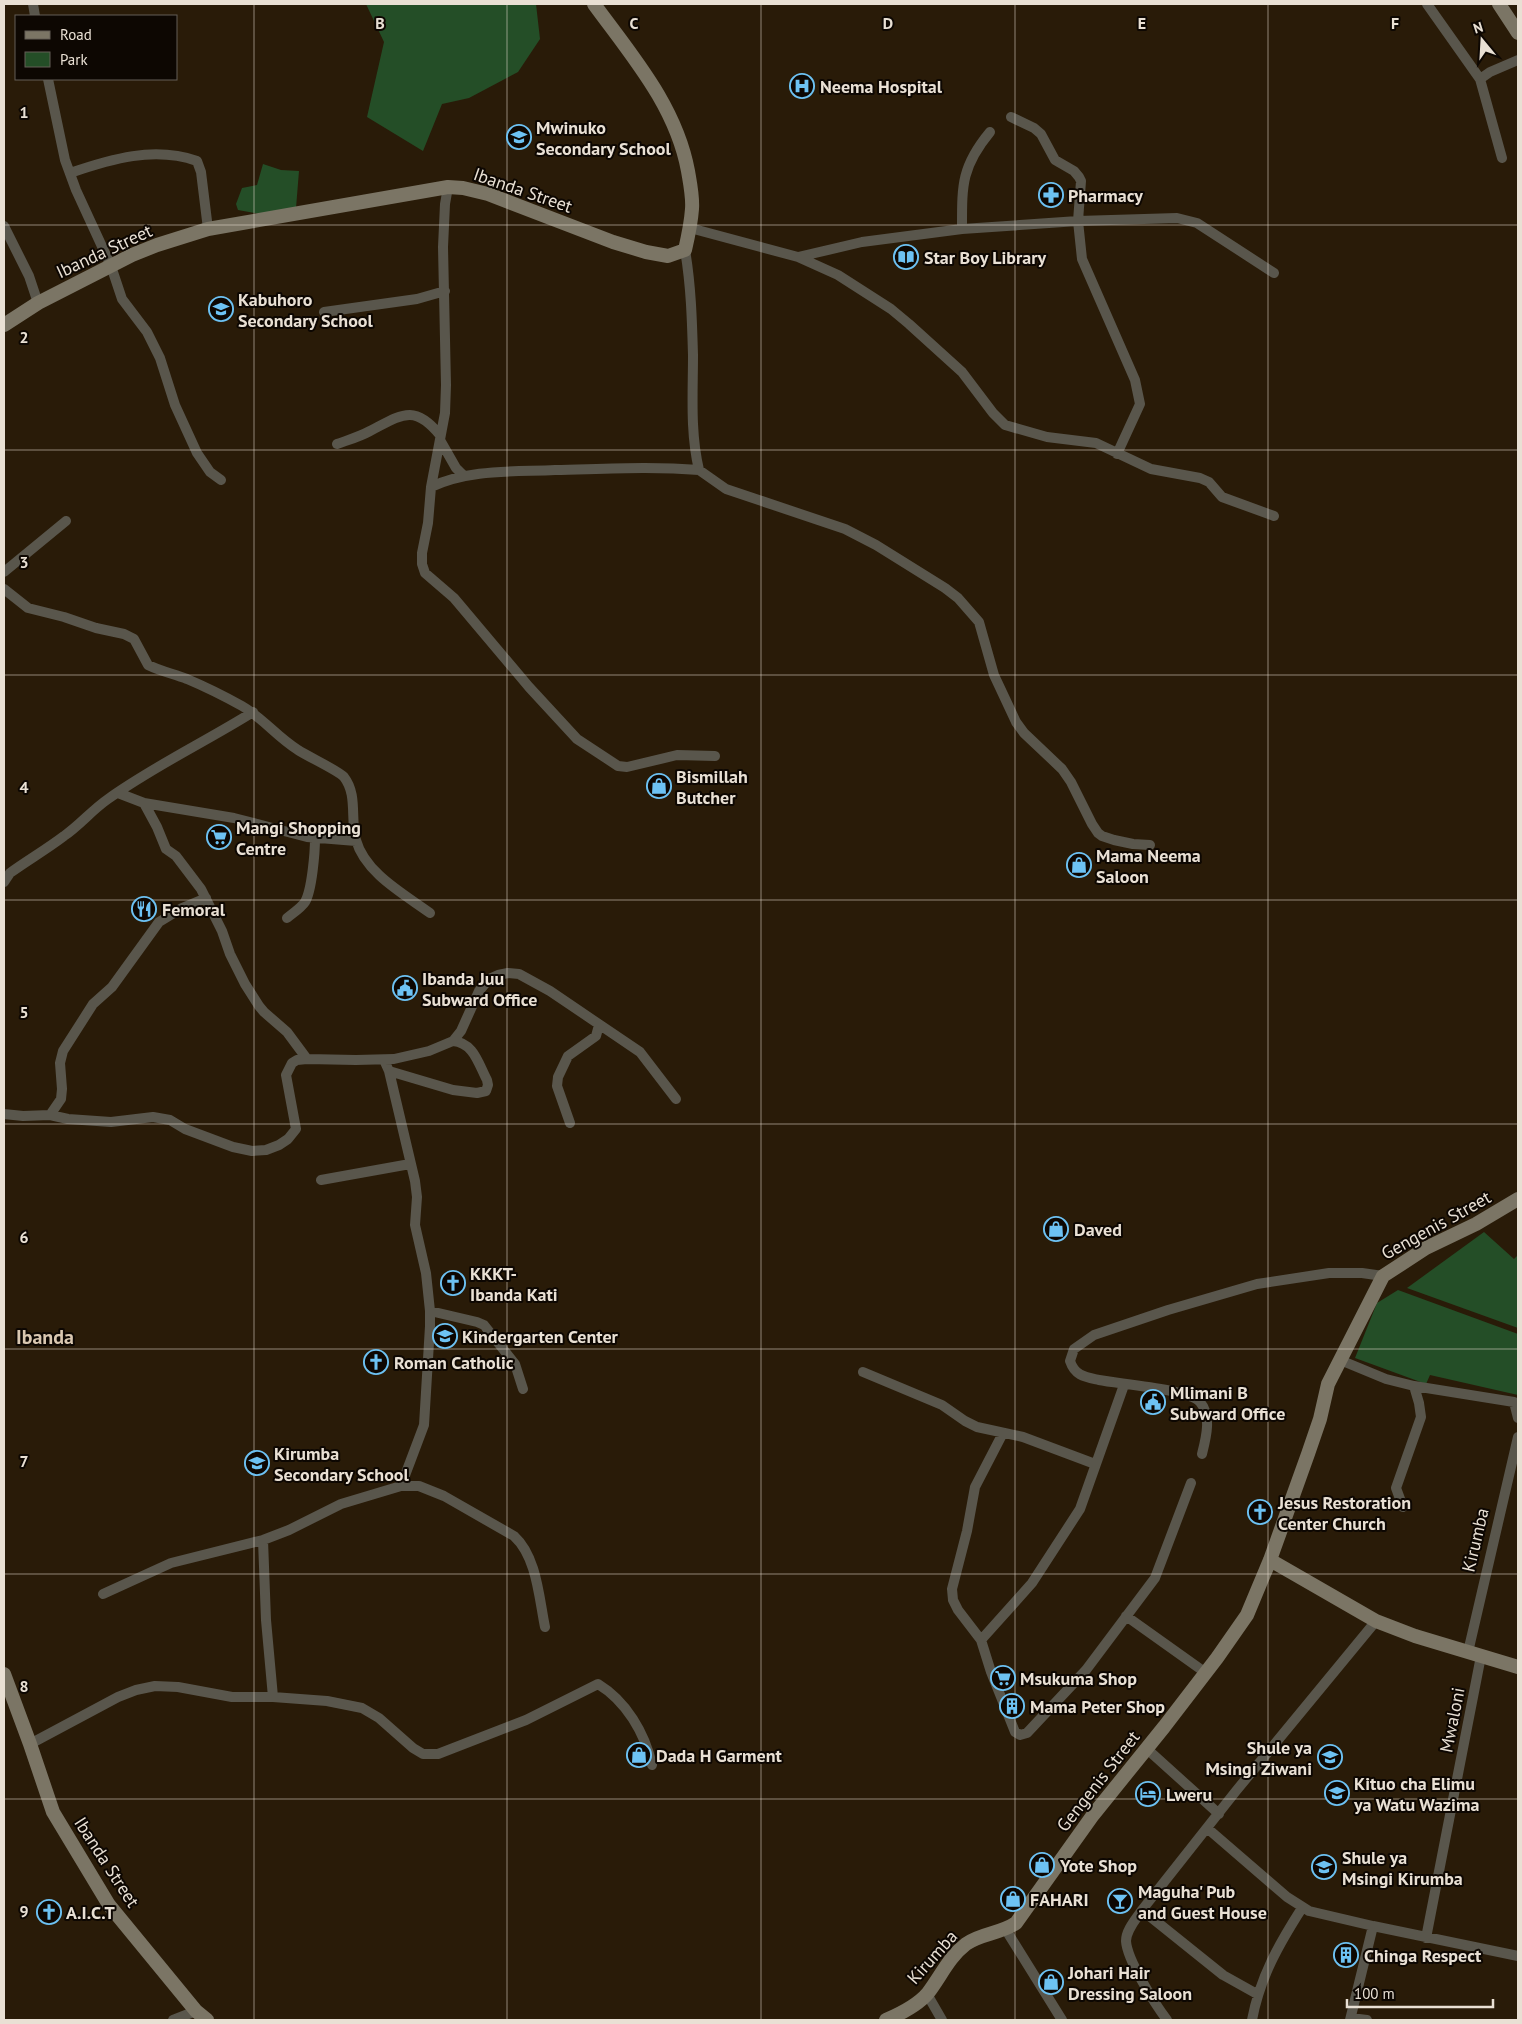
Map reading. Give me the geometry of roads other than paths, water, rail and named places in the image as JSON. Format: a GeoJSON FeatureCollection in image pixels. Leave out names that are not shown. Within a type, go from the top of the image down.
{"type":"FeatureCollection","features":[{"type":"Feature","properties":{"kind":"street"},"geometry":{"type":"LineString","coordinates":[[594,4],[646,74],[667,109],[681,140],[692,207],[686,250],[689,271],[693,430],[699,470]]}},
{"type":"Feature","properties":{"kind":"street"},"geometry":{"type":"LineString","coordinates":[[1427,4],[1480,79],[1502,158]]}},
{"type":"Feature","properties":{"kind":"street"},"geometry":{"type":"LineString","coordinates":[[1499,4],[1518,33]]}},
{"type":"Feature","properties":{"kind":"street"},"geometry":{"type":"LineString","coordinates":[[1480,79],[1490,72],[1518,60]]}},
{"type":"Feature","properties":{"kind":"street"},"geometry":{"type":"LineString","coordinates":[[48,80],[70,174],[111,266],[122,299],[147,332],[160,358],[175,405],[197,453],[210,472],[221,480]]}},
{"type":"Feature","properties":{"kind":"street"},"geometry":{"type":"LineString","coordinates":[[1011,117],[1034,128],[1041,134],[1055,160],[1074,171],[1081,181],[1078,221],[1082,259],[1135,380],[1139,396],[1140,404],[1117,454]]}},
{"type":"Feature","properties":{"kind":"street"},"geometry":{"type":"LineString","coordinates":[[962,229],[965,174],[978,146],[990,132]]}},
{"type":"Feature","properties":{"kind":"street"},"geometry":{"type":"LineString","coordinates":[[70,174],[97,164],[141,154],[184,157],[197,161],[201,172],[208,229]]}},
{"type":"Feature","properties":{"kind":"street"},"geometry":{"type":"LineString","coordinates":[[448,187],[444,229],[445,413],[431,487],[428,523],[422,553],[425,573],[454,598],[529,687],[577,739],[618,766],[627,767],[677,755],[715,756]]}},
{"type":"Feature","properties":{"kind":"street","name":"Ibanda Street"},"geometry":{"type":"LineString","coordinates":[[4,325],[38,303],[111,266],[157,245],[208,229],[448,187],[464,188],[488,194],[613,242],[646,252],[668,256],[686,250]]}},
{"type":"Feature","properties":{"kind":"street"},"geometry":{"type":"LineString","coordinates":[[798,257],[862,242],[962,229],[1078,221],[1177,218],[1187,220],[1209,230],[1274,273]]}},
{"type":"Feature","properties":{"kind":"street"},"geometry":{"type":"LineString","coordinates":[[4,226],[29,276],[38,303]]}},
{"type":"Feature","properties":{"kind":"street"},"geometry":{"type":"LineString","coordinates":[[690,228],[798,257],[838,275],[909,324],[962,372],[993,413],[1005,425],[1047,437],[1096,443],[1152,469],[1200,478],[1209,482],[1222,497],[1274,516]]}},
{"type":"Feature","properties":{"kind":"street"},"geometry":{"type":"LineString","coordinates":[[324,312],[417,299],[445,291]]}},
{"type":"Feature","properties":{"kind":"street"},"geometry":{"type":"LineString","coordinates":[[337,444],[364,434],[404,414],[419,416],[429,422],[440,437],[456,468],[463,475]]}},
{"type":"Feature","properties":{"kind":"street"},"geometry":{"type":"LineString","coordinates":[[431,487],[463,475],[650,467],[699,470],[726,489],[844,529],[876,545],[946,588],[958,598],[979,622],[994,675],[1016,722],[1024,733],[1062,769],[1098,832],[1102,836],[1114,840],[1150,845]]}},
{"type":"Feature","properties":{"kind":"street"},"geometry":{"type":"LineString","coordinates":[[4,572],[66,522]]}},
{"type":"Feature","properties":{"kind":"street"},"geometry":{"type":"LineString","coordinates":[[4,589],[28,608],[64,617],[96,628],[124,634],[134,639],[148,665],[197,684],[253,712],[296,749],[342,774],[352,793],[356,841],[364,855],[376,871],[430,914]]}},
{"type":"Feature","properties":{"kind":"street"},"geometry":{"type":"LineString","coordinates":[[4,882],[10,873],[64,836],[109,798],[203,740],[219,733],[253,712]]}},
{"type":"Feature","properties":{"kind":"street"},"geometry":{"type":"LineString","coordinates":[[118,793],[144,803],[234,818],[315,838],[356,841]]}},
{"type":"Feature","properties":{"kind":"street"},"geometry":{"type":"LineString","coordinates":[[144,803],[166,850],[176,856],[206,898],[222,931],[230,954],[259,1006],[287,1032],[307,1059]]}},
{"type":"Feature","properties":{"kind":"street"},"geometry":{"type":"LineString","coordinates":[[287,918],[304,904],[307,897],[315,855],[315,838]]}},
{"type":"Feature","properties":{"kind":"street"},"geometry":{"type":"LineString","coordinates":[[50,1115],[61,1099],[60,1063],[63,1051],[93,1004],[112,986],[159,922],[182,908],[206,898]]}},
{"type":"Feature","properties":{"kind":"street"},"geometry":{"type":"LineString","coordinates":[[453,1041],[461,1031],[479,991],[489,979],[508,973],[519,974],[550,991],[640,1052],[676,1098]]}},
{"type":"Feature","properties":{"kind":"street"},"geometry":{"type":"LineString","coordinates":[[570,1123],[557,1086],[558,1077],[568,1056],[596,1036],[599,1025]]}},
{"type":"Feature","properties":{"kind":"street"},"geometry":{"type":"LineString","coordinates":[[4,1114],[23,1116],[50,1115],[68,1119],[111,1122],[153,1117],[170,1120],[198,1134],[233,1147],[252,1151],[266,1150],[280,1145],[296,1129],[286,1074],[292,1063],[296,1060],[384,1060],[414,1055],[453,1041],[464,1042],[471,1049],[488,1085],[486,1091],[477,1093],[453,1090],[389,1071]]}},
{"type":"Feature","properties":{"kind":"street"},"geometry":{"type":"LineString","coordinates":[[384,1060],[389,1071],[417,1197],[415,1225],[426,1274],[430,1311],[424,1425],[401,1486]]}},
{"type":"Feature","properties":{"kind":"street"},"geometry":{"type":"LineString","coordinates":[[321,1180],[410,1164]]}},
{"type":"Feature","properties":{"kind":"street","name":"Gengenis Street"},"geometry":{"type":"LineString","coordinates":[[1006,1930],[1016,1923],[1093,1815],[1206,1673],[1247,1615],[1270,1560],[1320,1419],[1328,1384],[1383,1276],[1426,1248],[1476,1224],[1518,1199]]}},
{"type":"Feature","properties":{"kind":"street"},"geometry":{"type":"LineString","coordinates":[[1202,1454],[1207,1433],[1207,1423],[1203,1406],[1198,1400],[1171,1391],[1124,1385],[1078,1375],[1072,1369],[1070,1361],[1074,1349],[1094,1335],[1168,1310],[1256,1284],[1329,1273],[1362,1273],[1383,1276]]}},
{"type":"Feature","properties":{"kind":"street"},"geometry":{"type":"LineString","coordinates":[[430,1311],[484,1325],[515,1364],[524,1389]]}},
{"type":"Feature","properties":{"kind":"street"},"geometry":{"type":"LineString","coordinates":[[1340,1360],[1386,1379],[1414,1386],[1516,1402],[1518,1418]]}},
{"type":"Feature","properties":{"kind":"street"},"geometry":{"type":"LineString","coordinates":[[863,1372],[942,1405],[977,1427],[1023,1437],[1095,1464]]}},
{"type":"Feature","properties":{"kind":"street"},"geometry":{"type":"LineString","coordinates":[[981,1640],[1032,1583],[1080,1509],[1124,1385]]}},
{"type":"Feature","properties":{"kind":"street"},"geometry":{"type":"LineString","coordinates":[[1403,1508],[1396,1488],[1421,1417],[1414,1386]]}},
{"type":"Feature","properties":{"kind":"street"},"geometry":{"type":"LineString","coordinates":[[1003,1433],[975,1487],[967,1531],[952,1589],[953,1600],[958,1610],[981,1640],[999,1696],[1015,1732],[1020,1734],[1026,1733],[1086,1670],[1155,1578],[1191,1483]]}},
{"type":"Feature","properties":{"kind":"street","name":"Kirumba"},"geometry":{"type":"LineString","coordinates":[[1475,1654],[1518,1437]]}},
{"type":"Feature","properties":{"kind":"street"},"geometry":{"type":"LineString","coordinates":[[102,1594],[171,1563],[263,1540],[289,1530],[340,1504],[401,1486],[418,1486],[444,1496],[514,1536],[521,1542],[534,1573],[545,1627]]}},
{"type":"Feature","properties":{"kind":"street"},"geometry":{"type":"LineString","coordinates":[[263,1540],[266,1620],[272,1697]]}},
{"type":"Feature","properties":{"kind":"street"},"geometry":{"type":"LineString","coordinates":[[1270,1560],[1376,1621],[1415,1636],[1518,1667]]}},
{"type":"Feature","properties":{"kind":"street"},"geometry":{"type":"LineString","coordinates":[[1126,1616],[1206,1673]]}},
{"type":"Feature","properties":{"kind":"street"},"geometry":{"type":"LineString","coordinates":[[1167,2020],[1136,1969],[1126,1940],[1129,1930],[1142,1910],[1207,1828],[1376,1621]]}},
{"type":"Feature","properties":{"kind":"street","name":"Mwaloni"},"geometry":{"type":"LineString","coordinates":[[1426,1938],[1475,1654]]}},
{"type":"Feature","properties":{"kind":"street","name":"Ibanda Street"},"geometry":{"type":"LineString","coordinates":[[4,1674],[53,1812],[109,1905],[201,2016]]}},
{"type":"Feature","properties":{"kind":"street"},"geometry":{"type":"LineString","coordinates":[[30,1744],[118,1697],[136,1690],[155,1686],[178,1687],[232,1697],[272,1697],[327,1701],[362,1708],[378,1718],[413,1748],[423,1754],[438,1754],[526,1720],[598,1684],[622,1704],[637,1726],[644,1738],[652,1765]]}},
{"type":"Feature","properties":{"kind":"street"},"geometry":{"type":"LineString","coordinates":[[1147,1749],[1219,1814]]}},
{"type":"Feature","properties":{"kind":"street"},"geometry":{"type":"LineString","coordinates":[[1207,1828],[1302,1908],[1315,1913],[1426,1938],[1518,1956]]}},
{"type":"Feature","properties":{"kind":"street"},"geometry":{"type":"LineString","coordinates":[[1252,2020],[1257,1994],[1284,1937],[1302,1908]]}},
{"type":"Feature","properties":{"kind":"street"},"geometry":{"type":"LineString","coordinates":[[1142,1910],[1223,1975],[1257,1994]]}},
{"type":"Feature","properties":{"kind":"street"},"geometry":{"type":"LineString","coordinates":[[1367,2020],[1351,2019],[1373,1926]]}},
{"type":"Feature","properties":{"kind":"street"},"geometry":{"type":"LineString","coordinates":[[1006,1930],[1062,2020]]}},
{"type":"Feature","properties":{"kind":"street","name":"Kirumba"},"geometry":{"type":"LineString","coordinates":[[888,2019],[909,2008],[927,1994],[950,1960],[964,1946],[981,1937],[1006,1930]]}},
{"type":"Feature","properties":{"kind":"street"},"geometry":{"type":"LineString","coordinates":[[927,1994],[942,2020]]}},
{"type":"Feature","properties":{"kind":"street"},"geometry":{"type":"LineString","coordinates":[[174,2020],[201,2016]]}},
{"type":"Feature","properties":{"kind":"place","name":"Neema Hospital"},"geometry":{"type":"Point","coordinates":[802,86]}},
{"type":"Feature","properties":{"kind":"place","name":"Mwinuko Secondary School"},"geometry":{"type":"Point","coordinates":[519,137]}},
{"type":"Feature","properties":{"kind":"place","name":"Pharmacy"},"geometry":{"type":"Point","coordinates":[1051,195]}},
{"type":"Feature","properties":{"kind":"place","name":"Star Boy Library"},"geometry":{"type":"Point","coordinates":[906,257]}},
{"type":"Feature","properties":{"kind":"place","name":"Kabuhoro Secondary School"},"geometry":{"type":"Point","coordinates":[221,309]}},
{"type":"Feature","properties":{"kind":"place","name":"Bismillah Butcher"},"geometry":{"type":"Point","coordinates":[659,786]}},
{"type":"Feature","properties":{"kind":"place","name":"Mangi Shopping Centre"},"geometry":{"type":"Point","coordinates":[219,837]}},
{"type":"Feature","properties":{"kind":"place","name":"Mama Neema Saloon"},"geometry":{"type":"Point","coordinates":[1079,865]}},
{"type":"Feature","properties":{"kind":"place","name":"Femoral"},"geometry":{"type":"Point","coordinates":[144,909]}},
{"type":"Feature","properties":{"kind":"place","name":"Ibanda Juu Subward Office"},"geometry":{"type":"Point","coordinates":[405,988]}},
{"type":"Feature","properties":{"kind":"place","name":"Daved"},"geometry":{"type":"Point","coordinates":[1056,1229]}},
{"type":"Feature","properties":{"kind":"place","name":"KKKT- Ibanda Kati"},"geometry":{"type":"Point","coordinates":[453,1283]}},
{"type":"Feature","properties":{"kind":"place","name":"Kindergarten Center"},"geometry":{"type":"Point","coordinates":[445,1336]}},
{"type":"Feature","properties":{"kind":"place","name":"Roman Catholic"},"geometry":{"type":"Point","coordinates":[376,1362]}},
{"type":"Feature","properties":{"kind":"place","name":"Mlimani B Subward Office"},"geometry":{"type":"Point","coordinates":[1153,1402]}},
{"type":"Feature","properties":{"kind":"place","name":"Kirumba Secondary School"},"geometry":{"type":"Point","coordinates":[257,1463]}},
{"type":"Feature","properties":{"kind":"place","name":"Jesus Restoration Center Church"},"geometry":{"type":"Point","coordinates":[1260,1512]}},
{"type":"Feature","properties":{"kind":"place","name":"Msukuma Shop"},"geometry":{"type":"Point","coordinates":[1003,1678]}},
{"type":"Feature","properties":{"kind":"place","name":"Mama Peter Shop"},"geometry":{"type":"Point","coordinates":[1012,1706]}},
{"type":"Feature","properties":{"kind":"place","name":"Dada H Garment"},"geometry":{"type":"Point","coordinates":[639,1755]}},
{"type":"Feature","properties":{"kind":"place","name":"Shule ya Msingi Ziwani"},"geometry":{"type":"Point","coordinates":[1330,1757]}},
{"type":"Feature","properties":{"kind":"place","name":"Kituo cha Elimu ya Watu Wazima"},"geometry":{"type":"Point","coordinates":[1337,1793]}},
{"type":"Feature","properties":{"kind":"place","name":"Lweru"},"geometry":{"type":"Point","coordinates":[1148,1794]}},
{"type":"Feature","properties":{"kind":"place","name":"Yote Shop"},"geometry":{"type":"Point","coordinates":[1042,1865]}},
{"type":"Feature","properties":{"kind":"place","name":"Shule ya Msingi Kirumba"},"geometry":{"type":"Point","coordinates":[1324,1867]}},
{"type":"Feature","properties":{"kind":"place","name":"FAHARI"},"geometry":{"type":"Point","coordinates":[1013,1899]}},
{"type":"Feature","properties":{"kind":"place","name":"Maguha' Pub and Guest House"},"geometry":{"type":"Point","coordinates":[1120,1901]}},
{"type":"Feature","properties":{"kind":"place","name":"A.I.C.T"},"geometry":{"type":"Point","coordinates":[49,1912]}},
{"type":"Feature","properties":{"kind":"place","name":"Chinga Respect"},"geometry":{"type":"Point","coordinates":[1346,1955]}},
{"type":"Feature","properties":{"kind":"place","name":"Johari Hair Dressing Saloon"},"geometry":{"type":"Point","coordinates":[1051,1982]}},
{"type":"Feature","properties":{"kind":"district","name":"Ibanda"},"geometry":{"type":"Point","coordinates":[45,1337]}}]}
